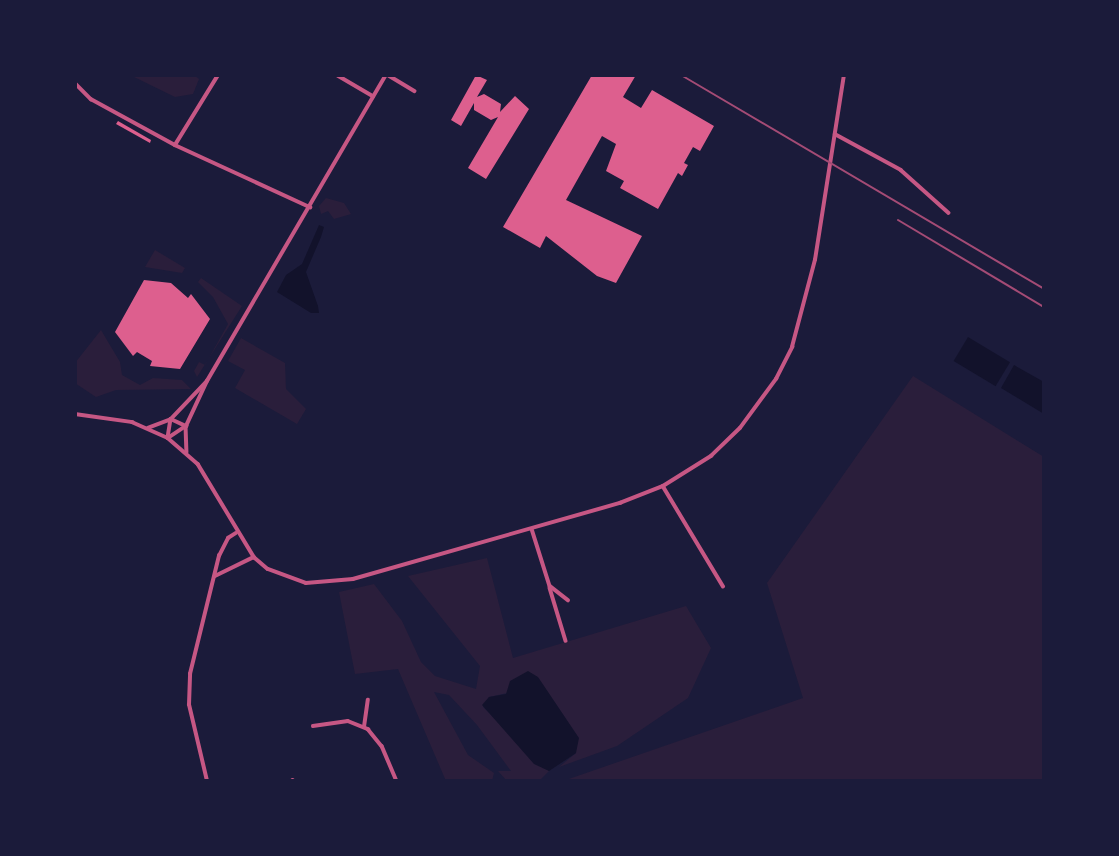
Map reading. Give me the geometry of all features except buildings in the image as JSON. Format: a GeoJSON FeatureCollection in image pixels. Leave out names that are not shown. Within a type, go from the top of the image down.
{"type":"FeatureCollection","features":[{"type":"Feature","properties":{"kind":"street"},"geometry":{"type":"LineString","coordinates":[[175,145],[218,75]]}},
{"type":"Feature","properties":{"kind":"street"},"geometry":{"type":"LineString","coordinates":[[337,75],[373,96]]}},
{"type":"Feature","properties":{"kind":"street"},"geometry":{"type":"LineString","coordinates":[[187,452],[186,426],[207,381],[373,96],[387,75],[415,91]]}},
{"type":"Feature","properties":{"kind":"street"},"geometry":{"type":"LineString","coordinates":[[75,414],[148,428],[187,452],[207,477],[236,533],[254,557],[290,578],[338,583],[532,529],[663,486],[711,456],[740,428],[786,359],[815,260],[844,75]]}},
{"type":"Feature","properties":{"kind":"street"},"geometry":{"type":"LineString","coordinates":[[75,83],[91,100],[175,145],[310,207]]}},
{"type":"Feature","properties":{"kind":"street"},"geometry":{"type":"LineString","coordinates":[[835,134],[901,170],[949,213]]}},
{"type":"Feature","properties":{"kind":"street"},"geometry":{"type":"LineString","coordinates":[[148,428],[171,419],[207,381]]}},
{"type":"Feature","properties":{"kind":"street"},"geometry":{"type":"LineString","coordinates":[[171,419],[186,426]]}},
{"type":"Feature","properties":{"kind":"street"},"geometry":{"type":"LineString","coordinates":[[168,438],[171,419]]}},
{"type":"Feature","properties":{"kind":"street"},"geometry":{"type":"LineString","coordinates":[[168,438],[186,426]]}},
{"type":"Feature","properties":{"kind":"street"},"geometry":{"type":"LineString","coordinates":[[663,486],[723,586]]}},
{"type":"Feature","properties":{"kind":"street"},"geometry":{"type":"LineString","coordinates":[[532,529],[566,641]]}},
{"type":"Feature","properties":{"kind":"street"},"geometry":{"type":"LineString","coordinates":[[207,781],[190,705],[190,674],[222,547],[236,533]]}},
{"type":"Feature","properties":{"kind":"street"},"geometry":{"type":"LineString","coordinates":[[215,576],[254,557]]}},
{"type":"Feature","properties":{"kind":"street"},"geometry":{"type":"LineString","coordinates":[[550,586],[568,600]]}},
{"type":"Feature","properties":{"kind":"street"},"geometry":{"type":"LineString","coordinates":[[363,727],[368,700]]}},
{"type":"Feature","properties":{"kind":"street"},"geometry":{"type":"LineString","coordinates":[[313,726],[348,721],[363,727],[383,746],[397,781]]}},
{"type":"Feature","properties":{"kind":"shaded area"},"geometry":{"type":"Polygon","coordinates":[[[130,75],[194,75],[199,79],[193,94],[175,97],[130,75]]]}},
{"type":"Feature","properties":{"kind":"shaded area"},"geometry":{"type":"Polygon","coordinates":[[[326,198],[344,203],[351,214],[334,219],[328,211],[321,214],[319,206],[326,198]]]}},
{"type":"Feature","properties":{"kind":"shaded area"},"geometry":{"type":"Polygon","coordinates":[[[319,225],[324,227],[306,272],[319,313],[311,313],[277,292],[286,275],[302,264],[319,225]]]}},
{"type":"Feature","properties":{"kind":"shaded area"},"geometry":{"type":"Polygon","coordinates":[[[155,250],[185,268],[182,273],[145,267],[155,250]]]}},
{"type":"Feature","properties":{"kind":"shaded area"},"geometry":{"type":"Polygon","coordinates":[[[201,278],[242,306],[208,360],[228,324],[213,297],[198,282],[201,278]]]}},
{"type":"Feature","properties":{"kind":"shaded area"},"geometry":{"type":"Polygon","coordinates":[[[101,330],[120,362],[122,375],[140,385],[153,378],[182,380],[191,389],[116,390],[96,397],[75,383],[75,363],[101,330]]]}},
{"type":"Feature","properties":{"kind":"shaded area"},"geometry":{"type":"Polygon","coordinates":[[[968,337],[1010,362],[996,386],[954,361],[968,337]]]}},
{"type":"Feature","properties":{"kind":"shaded area"},"geometry":{"type":"Polygon","coordinates":[[[241,338],[285,363],[286,389],[306,409],[297,424],[235,388],[245,370],[228,361],[241,338]]]}},
{"type":"Feature","properties":{"kind":"shaded area"},"geometry":{"type":"Polygon","coordinates":[[[199,362],[205,365],[197,377],[194,371],[199,362]]]}},
{"type":"Feature","properties":{"kind":"shaded area"},"geometry":{"type":"Polygon","coordinates":[[[1014,365],[1044,382],[1044,414],[1001,388],[1014,365]]]}},
{"type":"Feature","properties":{"kind":"shaded area"},"geometry":{"type":"Polygon","coordinates":[[[913,376],[1044,457],[1044,781],[563,781],[803,698],[767,583],[913,376]]]}},
{"type":"Feature","properties":{"kind":"shaded area"},"geometry":{"type":"Polygon","coordinates":[[[487,558],[513,658],[686,606],[711,648],[688,698],[617,746],[559,767],[576,753],[507,693],[489,697],[483,707],[549,771],[539,781],[507,781],[498,771],[511,771],[477,725],[449,695],[434,692],[468,755],[494,773],[492,781],[446,781],[398,669],[355,674],[339,592],[374,584],[402,621],[421,662],[435,676],[476,689],[480,666],[408,576],[487,558]]]}},
{"type":"Feature","properties":{"kind":"shaded area"},"geometry":{"type":"Polygon","coordinates":[[[528,671],[538,677],[579,738],[576,753],[549,771],[534,764],[482,705],[489,697],[506,694],[510,681],[528,671]]]}},
{"type":"Feature","properties":{"kind":"railway"},"geometry":{"type":"LineString","coordinates":[[681,75],[1044,289]]}},
{"type":"Feature","properties":{"kind":"railway"},"geometry":{"type":"LineString","coordinates":[[898,220],[1044,307]]}}]}
